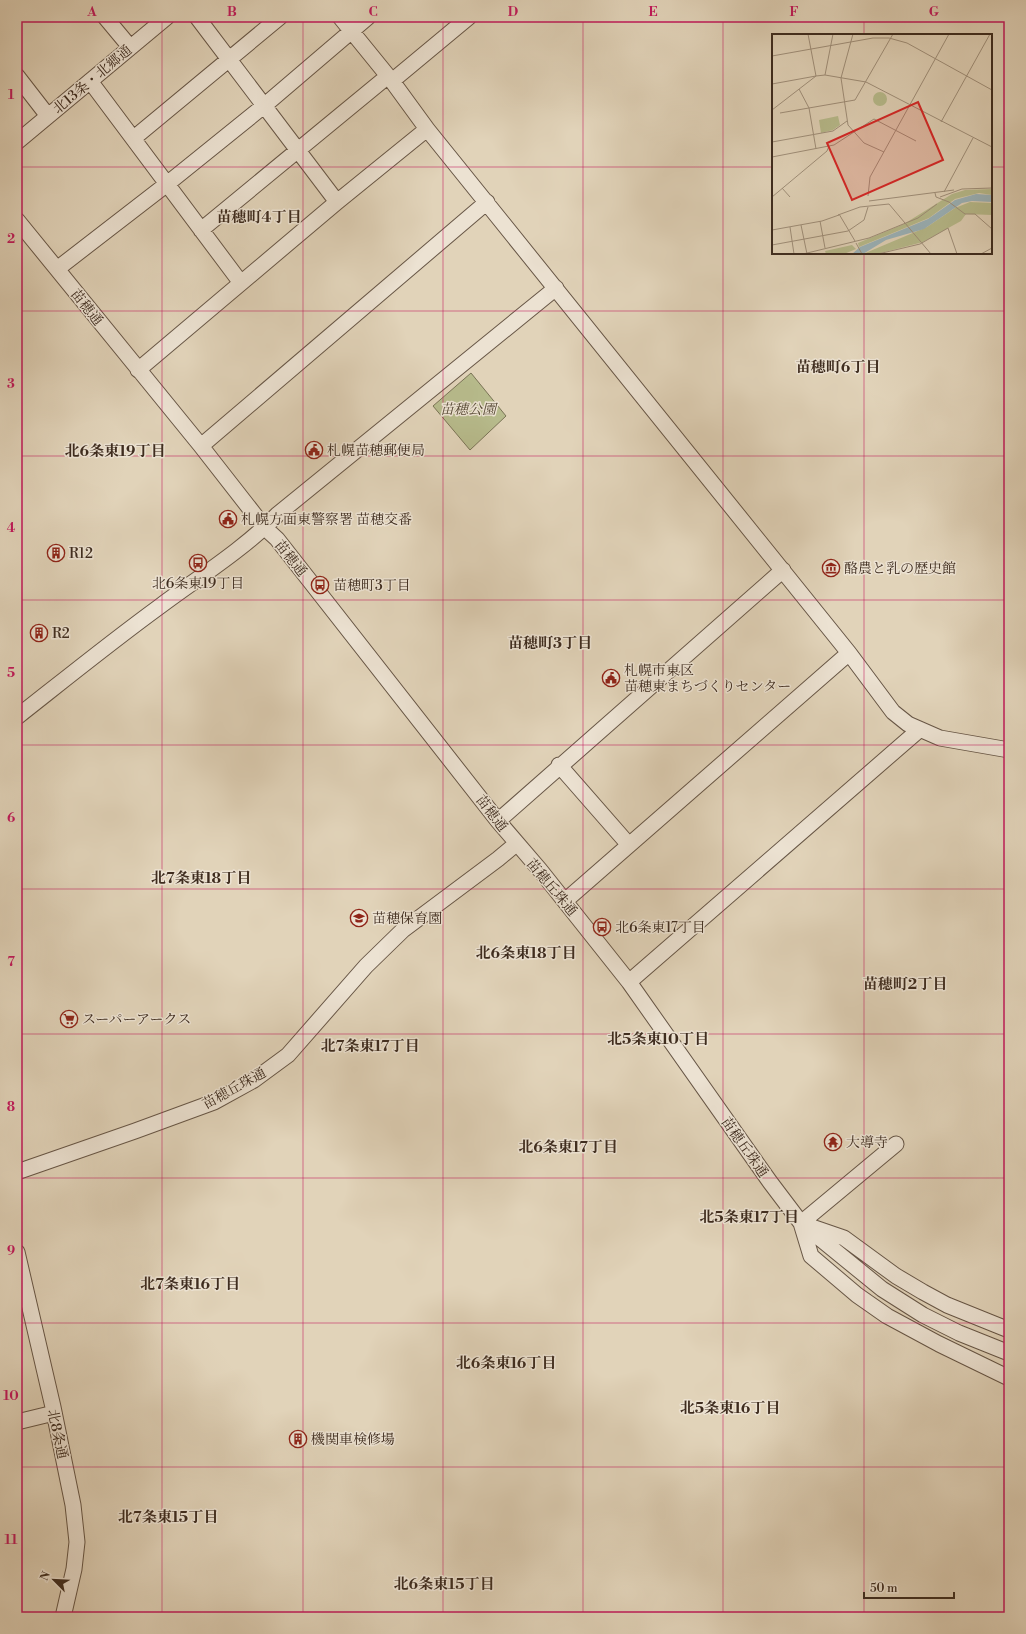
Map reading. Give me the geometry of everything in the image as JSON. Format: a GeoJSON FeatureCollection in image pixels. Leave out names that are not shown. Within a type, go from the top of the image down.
{"type":"FeatureCollection","features":[{"type":"Feature","properties":{"kind":"street"},"geometry":{"type":"LineString","coordinates":[[105,17],[130,47]]}},
{"type":"Feature","properties":{"kind":"street","name":"北13条・北郷通"},"geometry":{"type":"LineString","coordinates":[[17,142],[167,17]]}},
{"type":"Feature","properties":{"kind":"street"},"geometry":{"type":"LineString","coordinates":[[197,17],[337,202]]}},
{"type":"Feature","properties":{"kind":"street"},"geometry":{"type":"LineString","coordinates":[[134,138],[280,17]]}},
{"type":"Feature","properties":{"kind":"street"},"geometry":{"type":"LineString","coordinates":[[340,17],[427,128],[783,570],[849,653],[893,712],[919,730],[940,738],[1009,750]]}},
{"type":"Feature","properties":{"kind":"street"},"geometry":{"type":"LineString","coordinates":[[57,269],[167,184],[265,105],[368,17]]}},
{"type":"Feature","properties":{"kind":"street"},"geometry":{"type":"LineString","coordinates":[[201,230],[298,151],[469,17]]}},
{"type":"Feature","properties":{"kind":"street"},"geometry":{"type":"LineString","coordinates":[[17,76],[48,116]]}},
{"type":"Feature","properties":{"kind":"street"},"geometry":{"type":"LineString","coordinates":[[90,81],[241,283]]}},
{"type":"Feature","properties":{"kind":"street"},"geometry":{"type":"LineString","coordinates":[[138,370],[427,128]]}},
{"type":"Feature","properties":{"kind":"street"},"geometry":{"type":"LineString","coordinates":[[201,446],[487,202]]}},
{"type":"Feature","properties":{"kind":"street","name":"苗穂通"},"geometry":{"type":"LineString","coordinates":[[17,220],[201,446],[265,528],[277,539],[516,844]]}},
{"type":"Feature","properties":{"kind":"street"},"geometry":{"type":"LineString","coordinates":[[17,717],[265,528],[278,514],[556,288]]}},
{"type":"Feature","properties":{"kind":"street"},"geometry":{"type":"LineString","coordinates":[[498,821],[559,765],[783,570]]}},
{"type":"Feature","properties":{"kind":"street"},"geometry":{"type":"LineString","coordinates":[[565,901],[849,653]]}},
{"type":"Feature","properties":{"kind":"street"},"geometry":{"type":"LineString","coordinates":[[629,982],[919,730]]}},
{"type":"Feature","properties":{"kind":"street"},"geometry":{"type":"LineString","coordinates":[[559,765],[629,846]]}},
{"type":"Feature","properties":{"kind":"street","name":"苗穂丘珠通"},"geometry":{"type":"LineString","coordinates":[[17,1172],[214,1102],[254,1080],[288,1055],[366,966],[403,930],[516,844],[565,901],[629,982],[765,1176],[801,1224],[882,1289],[923,1315],[959,1333],[1009,1353]]}},
{"type":"Feature","properties":{"kind":"street"},"geometry":{"type":"LineString","coordinates":[[801,1224],[896,1144]]}},
{"type":"Feature","properties":{"kind":"street"},"geometry":{"type":"LineString","coordinates":[[801,1224],[844,1238],[896,1276],[923,1292],[947,1305],[1009,1330]]}},
{"type":"Feature","properties":{"kind":"street"},"geometry":{"type":"LineString","coordinates":[[801,1224],[811,1256],[857,1295],[887,1316],[939,1344],[1009,1378]]}},
{"type":"Feature","properties":{"kind":"street","name":"北8条通"},"geometry":{"type":"LineString","coordinates":[[17,1252],[73,1505],[77,1542],[74,1569],[63,1617]]}},
{"type":"Feature","properties":{"kind":"street"},"geometry":{"type":"LineString","coordinates":[[17,1422],[54,1414]]}},
{"type":"Feature","properties":{"kind":"green space","name":"苗穂公園"},"geometry":{"type":"Polygon","coordinates":[[[471,373],[506,416],[470,450],[433,406],[471,373]]]}},
{"type":"Feature","properties":{"kind":"place","name":"札幌苗穂郵便局"},"geometry":{"type":"Point","coordinates":[314,450]}},
{"type":"Feature","properties":{"kind":"place","name":"札幌方面東警察署 苗穂交番"},"geometry":{"type":"Point","coordinates":[228,519]}},
{"type":"Feature","properties":{"kind":"place","name":"R12"},"geometry":{"type":"Point","coordinates":[56,553]}},
{"type":"Feature","properties":{"kind":"place","name":"北6条東19丁目"},"geometry":{"type":"Point","coordinates":[198,563]}},
{"type":"Feature","properties":{"kind":"place","name":"酪農と乳の歴史館"},"geometry":{"type":"Point","coordinates":[831,568]}},
{"type":"Feature","properties":{"kind":"place","name":"苗穂町3丁目"},"geometry":{"type":"Point","coordinates":[320,585]}},
{"type":"Feature","properties":{"kind":"place","name":"R2"},"geometry":{"type":"Point","coordinates":[39,633]}},
{"type":"Feature","properties":{"kind":"place","name":"札幌市東区 苗穂東まちづくりセンター"},"geometry":{"type":"Point","coordinates":[611,678]}},
{"type":"Feature","properties":{"kind":"place","name":"苗穂保育園"},"geometry":{"type":"Point","coordinates":[359,918]}},
{"type":"Feature","properties":{"kind":"place","name":"北6条東17丁目"},"geometry":{"type":"Point","coordinates":[602,927]}},
{"type":"Feature","properties":{"kind":"place","name":"スーパーアークス"},"geometry":{"type":"Point","coordinates":[69,1019]}},
{"type":"Feature","properties":{"kind":"place","name":"大導寺"},"geometry":{"type":"Point","coordinates":[833,1142]}},
{"type":"Feature","properties":{"kind":"place","name":"機関車検修場"},"geometry":{"type":"Point","coordinates":[298,1439]}},
{"type":"Feature","properties":{"kind":"district","name":"苗穂町4丁目"},"geometry":{"type":"Point","coordinates":[259,217]}},
{"type":"Feature","properties":{"kind":"district","name":"苗穂町6丁目"},"geometry":{"type":"Point","coordinates":[838,367]}},
{"type":"Feature","properties":{"kind":"district","name":"北6条東19丁目"},"geometry":{"type":"Point","coordinates":[115,451]}},
{"type":"Feature","properties":{"kind":"district","name":"苗穂町3丁目"},"geometry":{"type":"Point","coordinates":[550,643]}},
{"type":"Feature","properties":{"kind":"district","name":"北7条東18丁目"},"geometry":{"type":"Point","coordinates":[201,878]}},
{"type":"Feature","properties":{"kind":"district","name":"北6条東18丁目"},"geometry":{"type":"Point","coordinates":[526,953]}},
{"type":"Feature","properties":{"kind":"district","name":"苗穂町2丁目"},"geometry":{"type":"Point","coordinates":[905,984]}},
{"type":"Feature","properties":{"kind":"district","name":"北5条東10丁目"},"geometry":{"type":"Point","coordinates":[658,1039]}},
{"type":"Feature","properties":{"kind":"district","name":"北7条東17丁目"},"geometry":{"type":"Point","coordinates":[370,1046]}},
{"type":"Feature","properties":{"kind":"district","name":"北6条東17丁目"},"geometry":{"type":"Point","coordinates":[568,1147]}},
{"type":"Feature","properties":{"kind":"district","name":"北5条東17丁目"},"geometry":{"type":"Point","coordinates":[749,1217]}},
{"type":"Feature","properties":{"kind":"district","name":"北7条東16丁目"},"geometry":{"type":"Point","coordinates":[190,1284]}},
{"type":"Feature","properties":{"kind":"district","name":"北6条東16丁目"},"geometry":{"type":"Point","coordinates":[506,1363]}},
{"type":"Feature","properties":{"kind":"district","name":"北5条東16丁目"},"geometry":{"type":"Point","coordinates":[730,1408]}},
{"type":"Feature","properties":{"kind":"district","name":"北7条東15丁目"},"geometry":{"type":"Point","coordinates":[168,1517]}},
{"type":"Feature","properties":{"kind":"district","name":"北6条東15丁目"},"geometry":{"type":"Point","coordinates":[444,1584]}}]}
